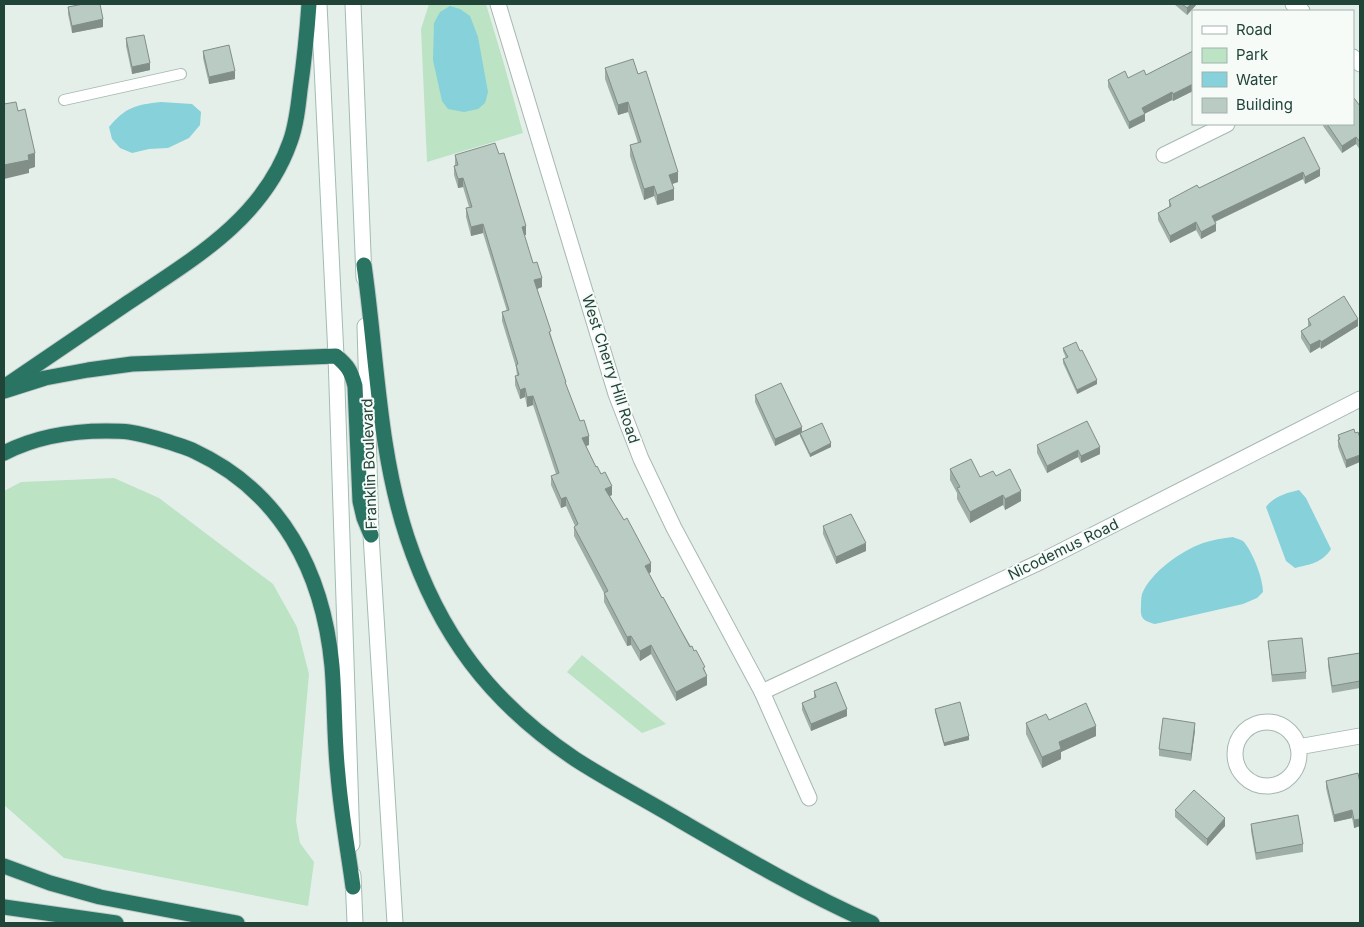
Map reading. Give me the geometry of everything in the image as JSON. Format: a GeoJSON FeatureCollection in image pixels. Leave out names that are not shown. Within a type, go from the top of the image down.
{"type":"FeatureCollection","features":[{"type":"Feature","properties":{"kind":"highway"},"geometry":{"type":"LineString","coordinates":[[4,389],[193,259],[225,234],[250,210],[279,167],[290,142],[298,107],[309,4]]}},
{"type":"Feature","properties":{"kind":"highway"},"geometry":{"type":"LineString","coordinates":[[364,265],[382,423],[397,500],[407,536],[437,610],[451,635],[472,665],[497,694],[520,716],[546,738],[576,759],[727,848],[849,913],[872,923]]}},
{"type":"Feature","properties":{"kind":"highway"},"geometry":{"type":"LineString","coordinates":[[4,389],[45,378],[132,364],[336,356],[352,372],[355,386],[360,501],[371,535]]}},
{"type":"Feature","properties":{"kind":"highway"},"geometry":{"type":"LineString","coordinates":[[4,453],[45,437],[84,431],[128,432],[161,439],[193,450],[221,466],[249,486],[277,514],[295,541],[311,573],[323,611],[332,664],[338,775],[353,887]]}},
{"type":"Feature","properties":{"kind":"highway"},"geometry":{"type":"LineString","coordinates":[[4,866],[50,883],[100,897],[236,923]]}},
{"type":"Feature","properties":{"kind":"highway"},"geometry":{"type":"LineString","coordinates":[[4,907],[116,923]]}},
{"type":"Feature","properties":{"kind":"street","name":"Franklin Boulevard"},"geometry":{"type":"LineString","coordinates":[[319,4],[336,356],[355,923]]}},
{"type":"Feature","properties":{"kind":"street","name":"Franklin Boulevard"},"geometry":{"type":"LineString","coordinates":[[353,4],[364,265],[371,535],[395,923]]}},
{"type":"Feature","properties":{"kind":"street","name":"West Cherry Hill Road"},"geometry":{"type":"LineString","coordinates":[[498,4],[620,404],[641,459],[674,528],[762,692],[809,798]]}},
{"type":"Feature","properties":{"kind":"street"},"geometry":{"type":"LineString","coordinates":[[1164,155],[1225,125]]}},
{"type":"Feature","properties":{"kind":"street","name":"Nicodemus Road"},"geometry":{"type":"LineString","coordinates":[[762,692],[1040,562],[1360,399]]}},
{"type":"Feature","properties":{"kind":"street"},"geometry":{"type":"LineString","coordinates":[[1258,723],[1276,723],[1286,728],[1294,737],[1298,747],[1299,758],[1296,769],[1289,778],[1276,785],[1258,786],[1248,781],[1240,773],[1235,760],[1235,749],[1240,736],[1248,728],[1258,723]]}},
{"type":"Feature","properties":{"kind":"street"},"geometry":{"type":"LineString","coordinates":[[1298,747],[1360,736]]}},
{"type":"Feature","properties":{"kind":"lane"},"geometry":{"type":"LineString","coordinates":[[64,100],[180,74]]}},
{"type":"Feature","properties":{"kind":"green space"},"geometry":{"type":"Polygon","coordinates":[[[429,4],[486,4],[523,133],[427,162],[421,29],[429,4]]]}},
{"type":"Feature","properties":{"kind":"green space"},"geometry":{"type":"Polygon","coordinates":[[[114,478],[159,498],[273,584],[297,627],[309,674],[296,821],[300,843],[314,862],[308,906],[64,858],[4,805],[4,491],[21,482],[114,478]]]}},
{"type":"Feature","properties":{"kind":"green space"},"geometry":{"type":"Polygon","coordinates":[[[582,655],[666,724],[642,733],[567,672],[582,655]]]}},
{"type":"Feature","properties":{"kind":"water"},"geometry":{"type":"Polygon","coordinates":[[[450,6],[460,9],[470,16],[478,37],[488,92],[485,103],[478,109],[464,112],[448,109],[442,101],[433,60],[434,23],[440,12],[450,6]]]}},
{"type":"Feature","properties":{"kind":"water"},"geometry":{"type":"Polygon","coordinates":[[[161,102],[192,104],[201,112],[200,125],[189,138],[168,148],[149,149],[132,153],[120,148],[112,139],[109,127],[121,115],[132,108],[161,102]]]}},
{"type":"Feature","properties":{"kind":"water"},"geometry":{"type":"Polygon","coordinates":[[[1299,490],[1306,498],[1331,549],[1320,560],[1295,568],[1286,561],[1266,507],[1277,498],[1299,490]]]}},
{"type":"Feature","properties":{"kind":"water"},"geometry":{"type":"Polygon","coordinates":[[[1233,537],[1244,542],[1257,566],[1263,592],[1257,598],[1243,604],[1155,624],[1143,618],[1141,610],[1142,594],[1159,570],[1185,551],[1203,543],[1233,537]]]}},
{"type":"Feature","properties":{"kind":"building"},"geometry":{"type":"Polygon","coordinates":[[[83,4],[100,4],[103,19],[72,26],[68,7],[83,4]]]}},
{"type":"Feature","properties":{"kind":"building"},"geometry":{"type":"Polygon","coordinates":[[[1182,4],[1191,4],[1187,8],[1182,4]]]}},
{"type":"Feature","properties":{"kind":"building"},"geometry":{"type":"Polygon","coordinates":[[[144,35],[150,63],[132,67],[126,38],[144,35]]]}},
{"type":"Feature","properties":{"kind":"building"},"geometry":{"type":"Polygon","coordinates":[[[229,45],[235,71],[209,77],[203,51],[229,45]]]}},
{"type":"Feature","properties":{"kind":"building"},"geometry":{"type":"Polygon","coordinates":[[[1192,52],[1192,84],[1173,94],[1172,92],[1142,108],[1145,114],[1129,122],[1108,80],[1125,71],[1128,78],[1144,70],[1146,75],[1192,52]]]}},
{"type":"Feature","properties":{"kind":"building"},"geometry":{"type":"Polygon","coordinates":[[[633,59],[638,74],[646,71],[678,172],[669,175],[674,189],[657,195],[654,186],[644,189],[630,145],[641,142],[628,102],[618,105],[605,68],[633,59]]]}},
{"type":"Feature","properties":{"kind":"building"},"geometry":{"type":"Polygon","coordinates":[[[1354,98],[1360,106],[1360,142],[1356,137],[1342,146],[1328,125],[1354,125],[1354,98]]]}},
{"type":"Feature","properties":{"kind":"building"},"geometry":{"type":"Polygon","coordinates":[[[16,102],[18,111],[25,109],[35,153],[28,155],[29,160],[4,165],[4,104],[16,102]]]}},
{"type":"Feature","properties":{"kind":"building"},"geometry":{"type":"Polygon","coordinates":[[[1304,137],[1320,169],[1305,177],[1303,172],[1212,216],[1216,224],[1201,232],[1196,222],[1170,236],[1158,213],[1171,206],[1169,200],[1197,185],[1199,188],[1304,137]]]}},
{"type":"Feature","properties":{"kind":"building"},"geometry":{"type":"Polygon","coordinates":[[[495,143],[499,154],[504,153],[526,226],[522,227],[533,263],[537,262],[542,278],[534,280],[565,382],[580,421],[584,420],[589,436],[582,438],[596,467],[601,474],[605,472],[612,486],[605,489],[624,520],[627,518],[651,563],[645,566],[662,598],[690,647],[692,646],[694,651],[696,650],[705,667],[703,668],[707,676],[676,692],[651,645],[640,651],[631,636],[627,637],[604,593],[608,591],[574,527],[578,524],[566,497],[561,499],[551,476],[559,473],[533,396],[527,397],[525,388],[520,390],[515,376],[519,375],[516,365],[518,364],[502,312],[509,310],[483,224],[471,227],[466,208],[472,207],[463,178],[458,179],[454,166],[458,165],[455,155],[495,143]]]}},
{"type":"Feature","properties":{"kind":"building"},"geometry":{"type":"Polygon","coordinates":[[[1344,296],[1358,319],[1321,342],[1320,340],[1310,345],[1301,331],[1311,325],[1308,319],[1344,296]]]}},
{"type":"Feature","properties":{"kind":"building"},"geometry":{"type":"Polygon","coordinates":[[[1076,342],[1097,380],[1077,390],[1063,359],[1068,357],[1063,348],[1076,342]]]}},
{"type":"Feature","properties":{"kind":"building"},"geometry":{"type":"Polygon","coordinates":[[[781,383],[802,427],[775,439],[755,395],[781,383]]]}},
{"type":"Feature","properties":{"kind":"building"},"geometry":{"type":"Polygon","coordinates":[[[1087,421],[1100,447],[1081,456],[1078,450],[1047,466],[1037,445],[1087,421]]]}},
{"type":"Feature","properties":{"kind":"building"},"geometry":{"type":"Polygon","coordinates":[[[822,423],[831,443],[810,454],[800,433],[822,423]]]}},
{"type":"Feature","properties":{"kind":"building"},"geometry":{"type":"Polygon","coordinates":[[[1354,429],[1355,433],[1358,432],[1360,438],[1360,455],[1346,460],[1338,440],[1340,439],[1338,435],[1354,429]]]}},
{"type":"Feature","properties":{"kind":"building"},"geometry":{"type":"Polygon","coordinates":[[[971,459],[980,477],[993,471],[996,476],[1010,469],[1021,491],[1005,499],[1003,495],[970,512],[957,488],[960,487],[950,469],[971,459]]]}},
{"type":"Feature","properties":{"kind":"building"},"geometry":{"type":"Polygon","coordinates":[[[851,514],[866,543],[836,557],[823,526],[851,514]]]}},
{"type":"Feature","properties":{"kind":"building"},"geometry":{"type":"Polygon","coordinates":[[[1302,638],[1306,672],[1272,675],[1268,641],[1302,638]]]}},
{"type":"Feature","properties":{"kind":"building"},"geometry":{"type":"Polygon","coordinates":[[[1360,653],[1360,681],[1332,686],[1328,658],[1360,653]]]}},
{"type":"Feature","properties":{"kind":"building"},"geometry":{"type":"Polygon","coordinates":[[[836,682],[847,709],[811,724],[802,703],[816,697],[814,691],[836,682]]]}},
{"type":"Feature","properties":{"kind":"building"},"geometry":{"type":"Polygon","coordinates":[[[960,702],[969,736],[944,743],[935,709],[960,702]]]}},
{"type":"Feature","properties":{"kind":"building"},"geometry":{"type":"Polygon","coordinates":[[[1086,703],[1096,726],[1059,742],[1061,749],[1042,757],[1026,723],[1046,714],[1049,720],[1086,703]]]}},
{"type":"Feature","properties":{"kind":"building"},"geometry":{"type":"Polygon","coordinates":[[[1163,718],[1195,723],[1191,754],[1159,749],[1163,718]]]}},
{"type":"Feature","properties":{"kind":"building"},"geometry":{"type":"Polygon","coordinates":[[[1358,773],[1360,783],[1360,819],[1354,820],[1352,810],[1334,815],[1326,781],[1358,773]]]}},
{"type":"Feature","properties":{"kind":"building"},"geometry":{"type":"Polygon","coordinates":[[[1194,790],[1225,818],[1207,839],[1175,810],[1194,790]]]}},
{"type":"Feature","properties":{"kind":"building"},"geometry":{"type":"Polygon","coordinates":[[[1298,815],[1303,844],[1256,853],[1251,824],[1298,815]]]}}]}
